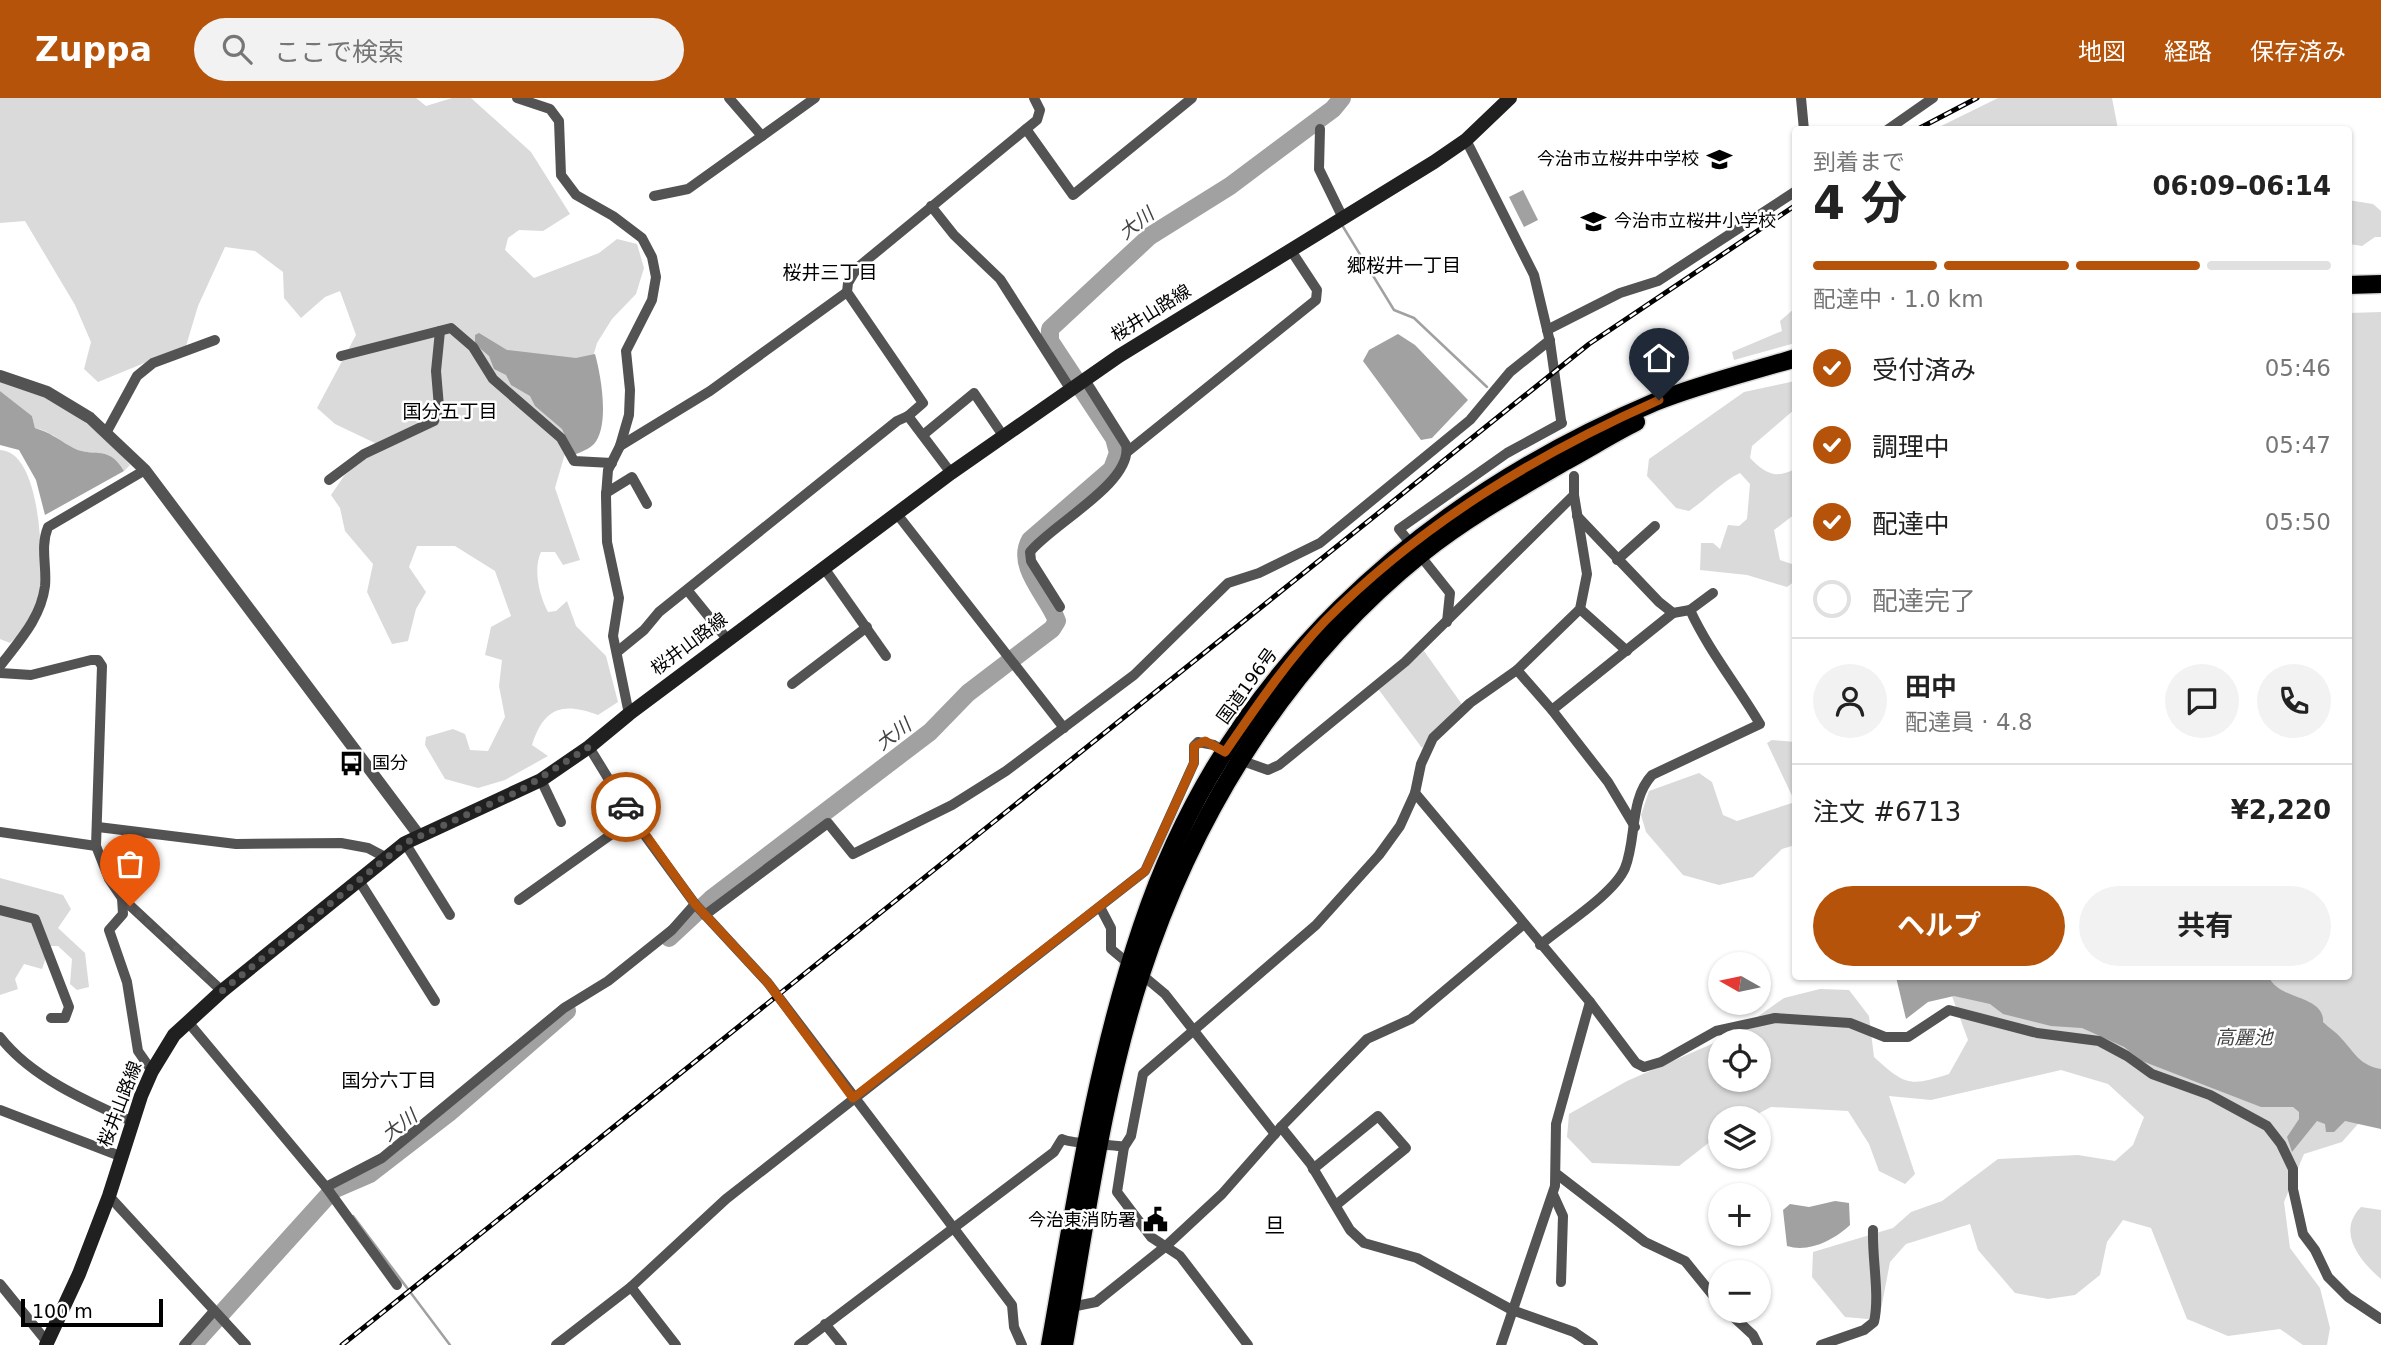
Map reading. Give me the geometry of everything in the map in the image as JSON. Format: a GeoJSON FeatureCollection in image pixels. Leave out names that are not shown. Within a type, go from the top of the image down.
{"type":"FeatureCollection","features":[{"type":"Feature","properties":{"kind":"highway"},"geometry":{"type":"LineString","coordinates":[[2352,285],[2381,284]]}},
{"type":"Feature","properties":{"kind":"highway","name":"国道196号"},"geometry":{"type":"LineString","coordinates":[[1050,1345],[1093,1142],[1135,970],[1232,756],[1320,652],[1414,550],[1626,427],[1718,382],[1792,359]]}},
{"type":"Feature","properties":{"kind":"highway","name":"国道196号"},"geometry":{"type":"LineString","coordinates":[[1064,1345],[1093,1142]]}},
{"type":"Feature","properties":{"kind":"main road","name":"桜井山路線"},"geometry":{"type":"LineString","coordinates":[[46,1343],[79,1274],[109,1196],[131,1121],[152,1071],[174,1035],[222,991],[358,878],[405,843],[418,834],[541,780],[589,747],[629,713],[951,473],[1119,356],[1466,140],[1510,98]]}},
{"type":"Feature","properties":{"kind":"street"},"geometry":{"type":"LineString","coordinates":[[517,98],[550,109],[559,121],[561,175],[576,195],[613,216],[642,238],[652,257],[656,277],[652,300],[626,351],[630,390],[628,415],[621,446],[608,470],[606,493],[607,542],[620,598],[613,636],[629,713]]}},
{"type":"Feature","properties":{"kind":"street"},"geometry":{"type":"LineString","coordinates":[[730,98],[762,136]]}},
{"type":"Feature","properties":{"kind":"street"},"geometry":{"type":"LineString","coordinates":[[654,196],[688,189],[815,98]]}},
{"type":"Feature","properties":{"kind":"street"},"geometry":{"type":"LineString","coordinates":[[617,652],[644,630],[659,612],[923,403],[848,292],[848,282],[857,268],[1037,120],[1041,110],[1034,98]]}},
{"type":"Feature","properties":{"kind":"street"},"geometry":{"type":"LineString","coordinates":[[1026,129],[1073,195],[1192,98]]}},
{"type":"Feature","properties":{"kind":"street"},"geometry":{"type":"LineString","coordinates":[[1801,98],[1804,126]]}},
{"type":"Feature","properties":{"kind":"street"},"geometry":{"type":"LineString","coordinates":[[1893,126],[1933,98]]}},
{"type":"Feature","properties":{"kind":"street"},"geometry":{"type":"LineString","coordinates":[[1320,129],[1319,169],[1342,216]]}},
{"type":"Feature","properties":{"kind":"street"},"geometry":{"type":"LineString","coordinates":[[1447,622],[1450,593],[1399,529],[1507,453],[1562,421],[1548,335],[1534,275],[1466,140]]}},
{"type":"Feature","properties":{"kind":"street"},"geometry":{"type":"LineString","coordinates":[[705,915],[828,823],[853,854],[952,805],[1065,728],[1135,675],[1195,618],[1218,590],[1320,543],[1470,420],[1510,372],[1548,335],[1620,293],[1658,281],[1792,194]]}},
{"type":"Feature","properties":{"kind":"street"},"geometry":{"type":"LineString","coordinates":[[931,206],[954,235],[1000,279],[1071,390]]}},
{"type":"Feature","properties":{"kind":"street"},"geometry":{"type":"LineString","coordinates":[[1060,607],[1031,561],[1030,552],[1117,476],[1127,452],[1316,300],[1317,290],[1290,249]]}},
{"type":"Feature","properties":{"kind":"street"},"geometry":{"type":"LineString","coordinates":[[621,446],[710,391],[848,292]]}},
{"type":"Feature","properties":{"kind":"street"},"geometry":{"type":"LineString","coordinates":[[341,356],[451,328],[473,347],[493,379],[561,438],[574,461],[612,463]]}},
{"type":"Feature","properties":{"kind":"street"},"geometry":{"type":"LineString","coordinates":[[328,480],[364,454],[434,421],[439,407],[436,370],[440,331]]}},
{"type":"Feature","properties":{"kind":"street"},"geometry":{"type":"LineString","coordinates":[[106,433],[137,376],[153,363],[186,353],[215,340]]}},
{"type":"Feature","properties":{"kind":"street"},"geometry":{"type":"LineString","coordinates":[[0,376],[47,392],[90,418],[145,470],[418,834]]}},
{"type":"Feature","properties":{"kind":"street"},"geometry":{"type":"LineString","coordinates":[[1085,380],[1127,452]]}},
{"type":"Feature","properties":{"kind":"street"},"geometry":{"type":"LineString","coordinates":[[923,435],[975,393],[1004,437]]}},
{"type":"Feature","properties":{"kind":"street"},"geometry":{"type":"LineString","coordinates":[[908,416],[951,473]]}},
{"type":"Feature","properties":{"kind":"street"},"geometry":{"type":"LineString","coordinates":[[0,666],[38,615],[45,585],[44,537],[48,527],[145,470]]}},
{"type":"Feature","properties":{"kind":"street"},"geometry":{"type":"LineString","coordinates":[[1248,1345],[1180,1256],[1151,1237],[1117,1192],[1124,1147],[1131,1136],[1143,1074],[1316,925],[1351,888],[1400,826],[1415,793],[1421,764],[1433,738],[1462,709],[1517,670],[1580,609],[1587,574],[1574,495],[1574,476]]}},
{"type":"Feature","properties":{"kind":"street"},"geometry":{"type":"LineString","coordinates":[[606,493],[632,477],[647,504]]}},
{"type":"Feature","properties":{"kind":"street"},"geometry":{"type":"LineString","coordinates":[[556,1345],[631,1287],[726,1199],[1145,871],[1194,763],[1194,746],[1205,741],[1232,756],[1268,770],[1279,765],[1375,688],[1447,622],[1574,495]]}},
{"type":"Feature","properties":{"kind":"street"},"geometry":{"type":"LineString","coordinates":[[897,514],[1065,728]]}},
{"type":"Feature","properties":{"kind":"street"},"geometry":{"type":"LineString","coordinates":[[1577,516],[1617,560],[1673,612]]}},
{"type":"Feature","properties":{"kind":"street"},"geometry":{"type":"LineString","coordinates":[[1617,560],[1656,526]]}},
{"type":"Feature","properties":{"kind":"street"},"geometry":{"type":"LineString","coordinates":[[824,568],[886,656]]}},
{"type":"Feature","properties":{"kind":"street"},"geometry":{"type":"LineString","coordinates":[[688,591],[727,639]]}},
{"type":"Feature","properties":{"kind":"street"},"geometry":{"type":"LineString","coordinates":[[1552,710],[1673,612],[1690,610],[1713,593]]}},
{"type":"Feature","properties":{"kind":"street"},"geometry":{"type":"LineString","coordinates":[[1580,609],[1627,651]]}},
{"type":"Feature","properties":{"kind":"street"},"geometry":{"type":"LineString","coordinates":[[1540,945],[1613,885],[1625,869],[1642,786],[1652,775],[1760,724],[1732,676],[1707,646],[1690,610]]}},
{"type":"Feature","properties":{"kind":"street"},"geometry":{"type":"LineString","coordinates":[[792,684],[867,627]]}},
{"type":"Feature","properties":{"kind":"street"},"geometry":{"type":"LineString","coordinates":[[0,673],[31,675],[98,660],[102,666],[96,846],[109,879],[122,898],[222,991]]}},
{"type":"Feature","properties":{"kind":"street"},"geometry":{"type":"LineString","coordinates":[[1517,670],[1608,782],[1635,827]]}},
{"type":"Feature","properties":{"kind":"street"},"geometry":{"type":"LineString","coordinates":[[589,747],[633,819],[695,904],[768,983],[1012,1305],[1014,1327],[1022,1345]]}},
{"type":"Feature","properties":{"kind":"street"},"geometry":{"type":"LineString","coordinates":[[541,780],[561,822]]}},
{"type":"Feature","properties":{"kind":"street"},"geometry":{"type":"LineString","coordinates":[[1415,793],[1590,1002],[1636,1063],[1644,1067],[1661,1062],[1716,1031],[1775,1018],[1850,1023],[1885,1037],[1908,1037],[1949,1010],[2037,1032],[2099,1041],[2152,1074],[2210,1095],[2267,1126],[2281,1144],[2293,1169],[2293,1189],[2302,1234],[2315,1250],[2328,1277],[2347,1297],[2381,1318]]}},
{"type":"Feature","properties":{"kind":"street"},"geometry":{"type":"LineString","coordinates":[[519,900],[633,819]]}},
{"type":"Feature","properties":{"kind":"street"},"geometry":{"type":"LineString","coordinates":[[98,827],[236,844],[341,843],[368,848],[385,857]]}},
{"type":"Feature","properties":{"kind":"street"},"geometry":{"type":"LineString","coordinates":[[0,832],[96,846]]}},
{"type":"Feature","properties":{"kind":"street"},"geometry":{"type":"LineString","coordinates":[[405,843],[450,915]]}},
{"type":"Feature","properties":{"kind":"street"},"geometry":{"type":"LineString","coordinates":[[358,878],[435,1001]]}},
{"type":"Feature","properties":{"kind":"street"},"geometry":{"type":"LineString","coordinates":[[122,898],[123,914],[109,930],[127,982],[138,1051],[152,1071]]}},
{"type":"Feature","properties":{"kind":"street"},"geometry":{"type":"LineString","coordinates":[[326,1187],[382,1158],[564,1008],[608,981],[672,930],[695,904]]}},
{"type":"Feature","properties":{"kind":"street"},"geometry":{"type":"LineString","coordinates":[[1100,907],[1111,928],[1111,949],[1166,994],[1313,1169],[1350,1230],[1364,1243],[1417,1258],[1512,1310],[1574,1332],[1593,1345]]}},
{"type":"Feature","properties":{"kind":"street"},"geometry":{"type":"LineString","coordinates":[[0,910],[36,919],[69,1007],[65,1018],[51,1018]]}},
{"type":"Feature","properties":{"kind":"street"},"geometry":{"type":"LineString","coordinates":[[1071,1307],[1096,1302],[1166,1246],[1222,1194],[1278,1130],[1367,1039],[1411,1019],[1524,924]]}},
{"type":"Feature","properties":{"kind":"street"},"geometry":{"type":"LineString","coordinates":[[1501,1345],[1558,1175],[1556,1124],[1590,1002]]}},
{"type":"Feature","properties":{"kind":"street"},"geometry":{"type":"LineString","coordinates":[[188,1022],[326,1187],[397,1285]]}},
{"type":"Feature","properties":{"kind":"street"},"geometry":{"type":"LineString","coordinates":[[0,1037],[24,1061],[86,1101],[131,1121]]}},
{"type":"Feature","properties":{"kind":"street"},"geometry":{"type":"LineString","coordinates":[[0,1110],[120,1156]]}},
{"type":"Feature","properties":{"kind":"street"},"geometry":{"type":"LineString","coordinates":[[1313,1169],[1378,1116],[1406,1148],[1336,1205]]}},
{"type":"Feature","properties":{"kind":"street"},"geometry":{"type":"LineString","coordinates":[[799,1345],[1054,1152],[1062,1139],[1072,1144],[1093,1142],[1124,1147]]}},
{"type":"Feature","properties":{"kind":"street"},"geometry":{"type":"LineString","coordinates":[[1558,1175],[1645,1242],[1685,1261],[1708,1289]]}},
{"type":"Feature","properties":{"kind":"street"},"geometry":{"type":"LineString","coordinates":[[1553,1194],[1563,1216],[1561,1283]]}},
{"type":"Feature","properties":{"kind":"street"},"geometry":{"type":"LineString","coordinates":[[109,1196],[246,1345]]}},
{"type":"Feature","properties":{"kind":"street"},"geometry":{"type":"LineString","coordinates":[[1821,1345],[1864,1330],[1874,1322],[1877,1299],[1872,1268],[1873,1230]]}},
{"type":"Feature","properties":{"kind":"street"},"geometry":{"type":"LineString","coordinates":[[0,1284],[46,1343]]}},
{"type":"Feature","properties":{"kind":"street"},"geometry":{"type":"LineString","coordinates":[[631,1287],[676,1345]]}},
{"type":"Feature","properties":{"kind":"street"},"geometry":{"type":"LineString","coordinates":[[184,1345],[214,1311]]}},
{"type":"Feature","properties":{"kind":"street"},"geometry":{"type":"LineString","coordinates":[[1740,1323],[1753,1335],[1758,1345]]}},
{"type":"Feature","properties":{"kind":"street"},"geometry":{"type":"LineString","coordinates":[[825,1324],[842,1345]]}},
{"type":"Feature","properties":{"kind":"shaded area"},"geometry":{"type":"Polygon","coordinates":[[[0,98],[416,98],[426,106],[452,98],[471,98],[531,152],[570,214],[543,231],[519,230],[508,238],[505,250],[534,278],[599,253],[617,239],[637,244],[644,268],[636,294],[612,319],[597,343],[555,488],[580,560],[563,565],[555,552],[541,552],[537,566],[540,590],[548,612],[556,611],[567,601],[576,626],[606,656],[618,702],[598,715],[565,709],[549,715],[542,722],[532,745],[548,756],[505,780],[478,788],[445,779],[425,745],[426,737],[453,729],[465,734],[470,750],[488,751],[505,717],[499,686],[502,660],[485,655],[491,627],[511,616],[495,571],[455,546],[417,546],[409,567],[426,592],[416,609],[408,641],[392,644],[367,592],[373,564],[345,531],[340,508],[331,495],[344,476],[377,444],[335,424],[317,408],[356,335],[340,291],[325,297],[301,318],[284,298],[283,272],[255,251],[225,247],[198,306],[186,346],[98,382],[84,369],[91,342],[75,305],[25,221],[0,223],[0,98]]]}},
{"type":"Feature","properties":{"kind":"shaded area"},"geometry":{"type":"Polygon","coordinates":[[[1998,98],[2112,98],[2117,126],[1941,126],[1998,98]]]}},
{"type":"Feature","properties":{"kind":"shaded area"},"geometry":{"type":"Polygon","coordinates":[[[2352,201],[2373,204],[2381,211],[2381,237],[2375,237],[2362,246],[2352,244],[2352,201]]]}},
{"type":"Feature","properties":{"kind":"shaded area"},"geometry":{"type":"Polygon","coordinates":[[[1792,311],[1792,344],[1734,360],[1732,352],[1782,331],[1780,321],[1792,311]]]}},
{"type":"Feature","properties":{"kind":"shaded area"},"geometry":{"type":"Polygon","coordinates":[[[2381,312],[2381,1098],[2342,1142],[2304,1154],[2284,1202],[2290,1248],[2320,1288],[2330,1328],[2327,1345],[2303,1345],[2280,1329],[2228,1336],[2187,1319],[2151,1228],[2123,1220],[2107,1242],[2100,1275],[2075,1295],[2048,1299],[2015,1293],[1978,1250],[1970,1224],[1906,1244],[1890,1262],[1879,1320],[1845,1317],[1812,1277],[1813,1252],[1893,1228],[1911,1212],[1942,1201],[1998,1159],[2078,1155],[2115,1161],[2133,1145],[2144,1117],[2108,1084],[2061,1070],[1931,1100],[1889,1096],[1915,1174],[1905,1184],[1879,1171],[1869,1144],[1848,1111],[1771,1106],[1708,1106],[1708,1143],[1679,1166],[1592,1163],[1567,1137],[1569,1114],[1627,1081],[1708,1046],[1708,1092],[1771,1092],[1771,1029],[1740,1029],[1760,1015],[1771,1015],[1771,1007],[1784,998],[1820,989],[1849,990],[1869,1016],[1874,1057],[1893,1073],[1916,1082],[1949,1074],[1968,1040],[1946,980],[2352,980],[2352,313],[2381,312]]]}},
{"type":"Feature","properties":{"kind":"shaded area"},"geometry":{"type":"Polygon","coordinates":[[[0,378],[71,412],[100,435],[130,465],[124,471],[118,462],[105,454],[78,450],[35,428],[32,416],[0,391],[0,378]]]}},
{"type":"Feature","properties":{"kind":"shaded area"},"geometry":{"type":"Polygon","coordinates":[[[1792,382],[1792,412],[1752,446],[1750,458],[1771,473],[1782,474],[1792,470],[1792,516],[1774,530],[1780,560],[1792,564],[1792,583],[1787,587],[1747,575],[1700,570],[1701,543],[1713,543],[1720,549],[1728,525],[1739,526],[1747,519],[1750,484],[1740,473],[1689,511],[1676,508],[1647,476],[1649,459],[1744,392],[1792,382]]]}},
{"type":"Feature","properties":{"kind":"shaded area"},"geometry":{"type":"Polygon","coordinates":[[[0,450],[15,456],[26,472],[34,495],[41,550],[35,614],[28,626],[10,643],[0,639],[0,450]]]}},
{"type":"Feature","properties":{"kind":"shaded area"},"geometry":{"type":"Polygon","coordinates":[[[1424,651],[1466,710],[1433,734],[1422,748],[1379,690],[1424,651]]]}},
{"type":"Feature","properties":{"kind":"shaded area"},"geometry":{"type":"Polygon","coordinates":[[[1772,740],[1792,742],[1792,796],[1767,743],[1772,740]]]}},
{"type":"Feature","properties":{"kind":"shaded area"},"geometry":{"type":"Polygon","coordinates":[[[1699,773],[1712,782],[1723,815],[1737,821],[1792,803],[1792,846],[1782,849],[1753,877],[1719,885],[1683,875],[1646,832],[1641,815],[1649,791],[1699,773]]]}},
{"type":"Feature","properties":{"kind":"shaded area"},"geometry":{"type":"Polygon","coordinates":[[[0,878],[63,895],[71,909],[58,928],[85,953],[89,987],[77,990],[70,984],[72,959],[58,946],[50,946],[42,969],[24,964],[15,979],[18,989],[0,995],[0,878]]]}},
{"type":"Feature","properties":{"kind":"shaded area"},"geometry":{"type":"Polygon","coordinates":[[[2361,1207],[2381,1210],[2381,1279],[2359,1255],[2351,1236],[2354,1217],[2361,1207]]]}},
{"type":"Feature","properties":{"kind":"water"},"geometry":{"type":"Polygon","coordinates":[[[1523,190],[1538,220],[1524,227],[1509,197],[1523,190]]]}},
{"type":"Feature","properties":{"kind":"water"},"geometry":{"type":"Polygon","coordinates":[[[479,333],[507,350],[576,358],[595,354],[602,387],[603,413],[599,436],[594,444],[574,455],[562,429],[535,406],[530,396],[511,385],[506,375],[494,369],[489,356],[475,344],[475,335],[479,333]]]}},
{"type":"Feature","properties":{"kind":"water"},"geometry":{"type":"Polygon","coordinates":[[[1398,334],[1415,345],[1468,400],[1432,438],[1421,440],[1363,361],[1369,350],[1398,334]]]}},
{"type":"Feature","properties":{"kind":"water"},"geometry":{"type":"Polygon","coordinates":[[[0,391],[32,416],[35,428],[78,450],[105,454],[118,462],[124,471],[45,515],[36,480],[19,450],[0,445],[0,391]]]}},
{"type":"Feature","properties":{"kind":"water","name":"高麗池"},"geometry":{"type":"Polygon","coordinates":[[[1897,980],[2271,980],[2282,990],[2317,1007],[2322,1013],[2323,1022],[2358,1058],[2367,1065],[2381,1069],[2381,1129],[2345,1121],[2334,1132],[2326,1132],[2325,1124],[2317,1121],[2292,1152],[2287,1137],[2299,1119],[2299,1112],[2293,1107],[2261,1107],[2142,1061],[2124,1047],[2082,1028],[2051,1026],[2003,1014],[1990,1004],[1954,996],[1928,1002],[1906,1019],[1897,980]]]}},
{"type":"Feature","properties":{"kind":"water"},"geometry":{"type":"Polygon","coordinates":[[[1835,1201],[1849,1203],[1850,1225],[1821,1244],[1804,1248],[1787,1246],[1783,1210],[1790,1204],[1809,1207],[1835,1201]]]}},
{"type":"Feature","properties":{"kind":"waterway","name":"大川"},"geometry":{"type":"LineString","coordinates":[[669,938],[711,899],[930,732],[968,693],[1052,629],[1057,621],[1034,581],[1026,550],[1030,540],[1112,469],[1118,453],[1114,438],[1050,341],[1050,329],[1150,236],[1230,186],[1333,109],[1342,98]]}},
{"type":"Feature","properties":{"kind":"waterway"},"geometry":{"type":"LineString","coordinates":[[1342,225],[1394,310],[1414,318],[1487,387]]}},
{"type":"Feature","properties":{"kind":"waterway","name":"大川"},"geometry":{"type":"LineString","coordinates":[[193,1345],[333,1190],[370,1174],[449,1113],[567,1011]]}},
{"type":"Feature","properties":{"kind":"waterway"},"geometry":{"type":"LineString","coordinates":[[353,1216],[450,1345]]}},
{"type":"Feature","properties":{"kind":"railway"},"geometry":{"type":"LineString","coordinates":[[1924,126],[1977,98]]}},
{"type":"Feature","properties":{"kind":"railway"},"geometry":{"type":"LineString","coordinates":[[342,1345],[1589,344],[1792,208]]}},
{"type":"Feature","properties":{"kind":"way so far"},"geometry":{"type":"LineString","coordinates":[[130,906],[222,991],[385,857],[418,834],[541,780],[589,747],[626,807]]}},
{"type":"Feature","properties":{"kind":"place","name":"今治市立桜井中学校"},"geometry":{"type":"Point","coordinates":[1719,159]}},
{"type":"Feature","properties":{"kind":"place","name":"今治市立桜井小学校"},"geometry":{"type":"Point","coordinates":[1594,221]}},
{"type":"Feature","properties":{"kind":"place","name":"国分"},"geometry":{"type":"Point","coordinates":[352,763]}},
{"type":"Feature","properties":{"kind":"place","name":"今治東消防署"},"geometry":{"type":"Point","coordinates":[1156,1220]}},
{"type":"Feature","properties":{"kind":"district","name":"郷桜井一丁目"},"geometry":{"type":"Point","coordinates":[1404,265]}},
{"type":"Feature","properties":{"kind":"district","name":"桜井三丁目"},"geometry":{"type":"Point","coordinates":[830,272]}},
{"type":"Feature","properties":{"kind":"district","name":"国分五丁目"},"geometry":{"type":"Point","coordinates":[450,411]}},
{"type":"Feature","properties":{"kind":"district","name":"国分六丁目"},"geometry":{"type":"Point","coordinates":[389,1080]}},
{"type":"Feature","properties":{"kind":"district","name":"旦"},"geometry":{"type":"Point","coordinates":[1275,1226]}},
{"type":"Feature","properties":{"kind":"route"},"geometry":{"type":"LineString","coordinates":[[626,807],[695,904],[768,983],[853,1098],[1145,871],[1194,763],[1194,746],[1205,741],[1225,752],[1269,688],[1325,622],[1412,541],[1478,496],[1576,439],[1659,400]]}}]}
